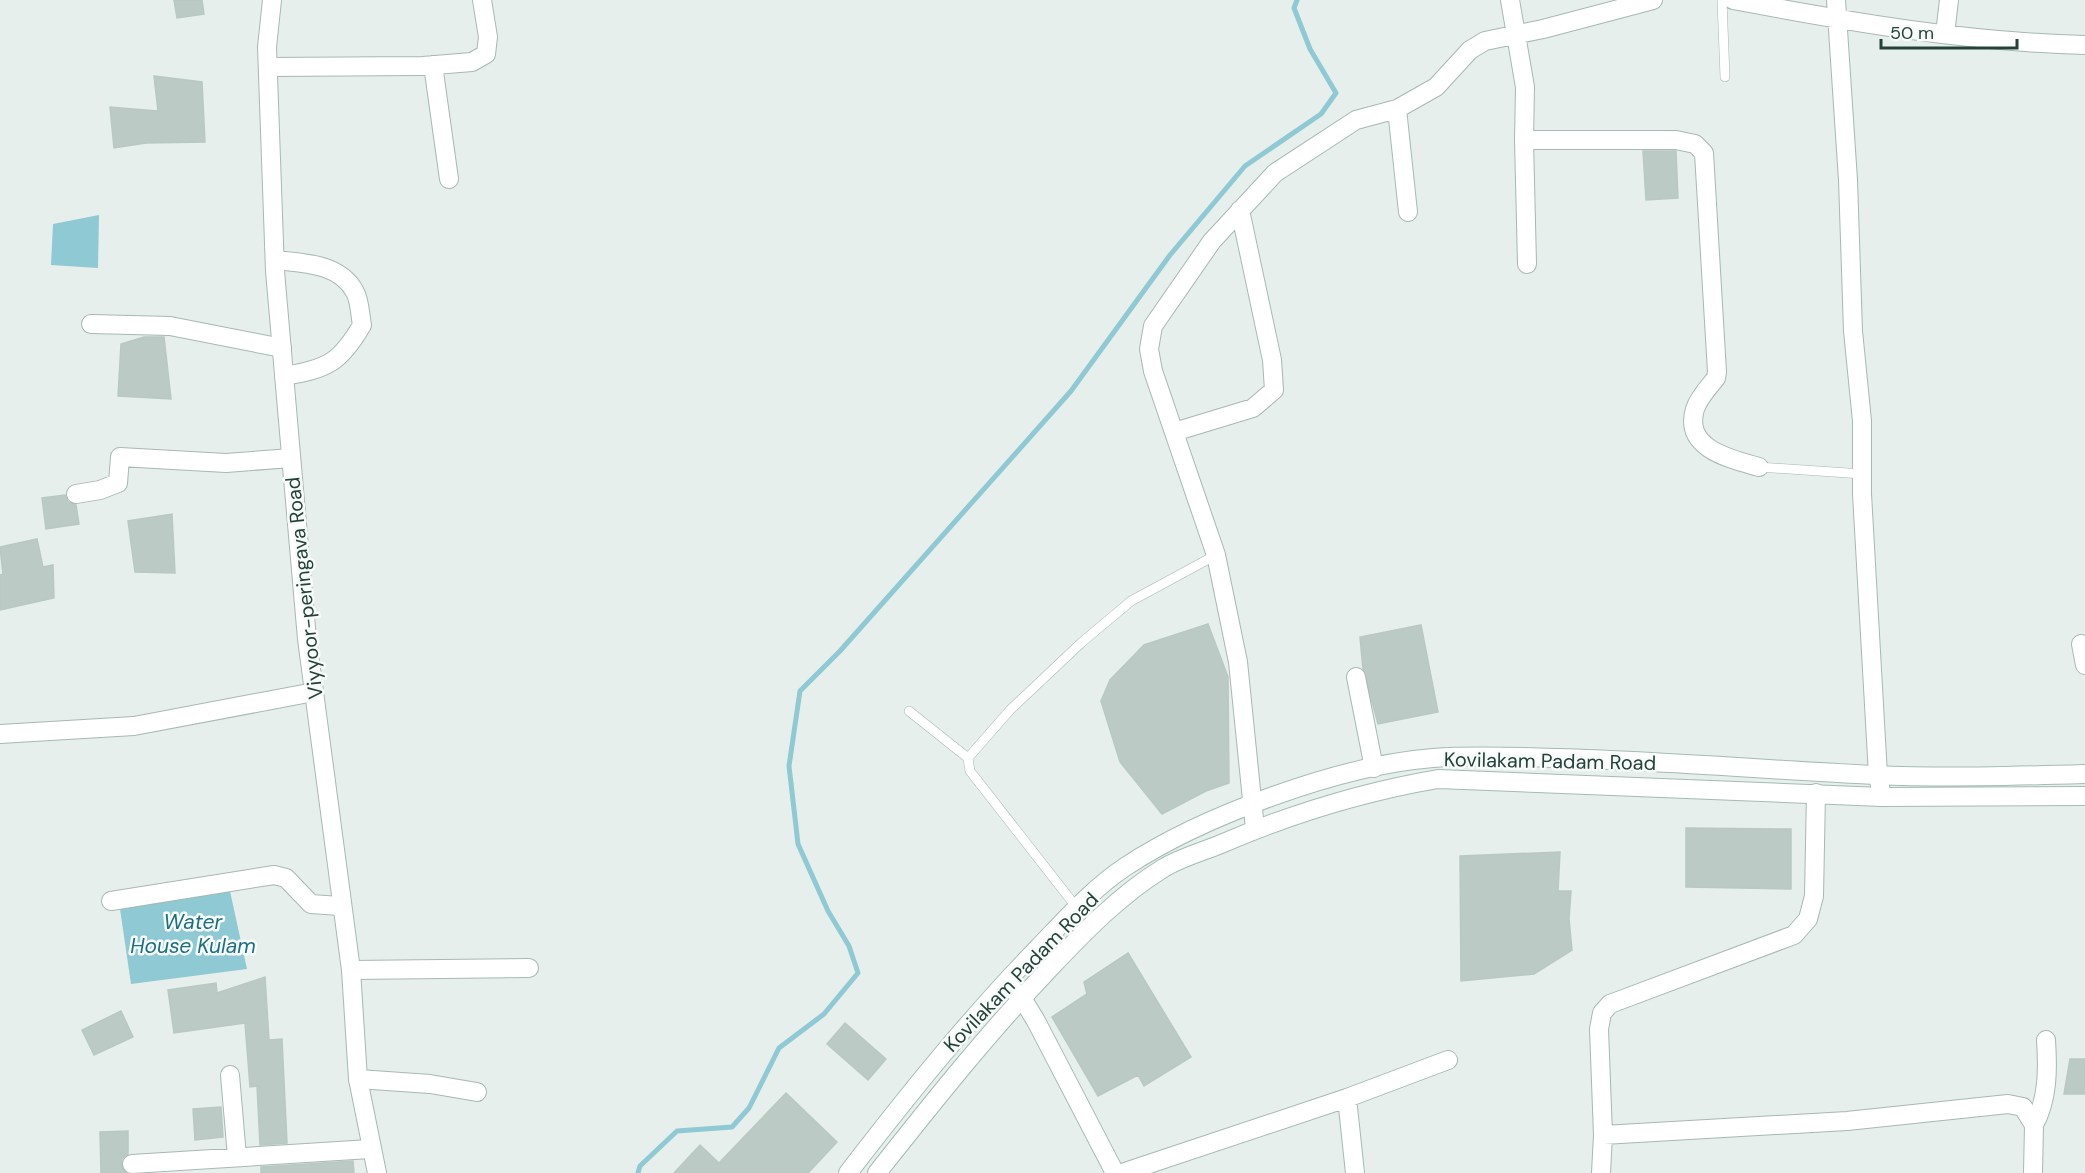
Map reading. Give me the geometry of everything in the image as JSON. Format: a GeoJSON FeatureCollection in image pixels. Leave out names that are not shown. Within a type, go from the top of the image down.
{"type":"FeatureCollection","features":[{"type":"Feature","properties":{"kind":"street","name":"Viyyoor-peringava Road"},"geometry":{"type":"LineString","coordinates":[[272,0],[268,67],[275,260],[291,458],[314,692],[340,906],[351,970],[358,1079],[370,1149],[377,1173]]}},
{"type":"Feature","properties":{"kind":"street"},"geometry":{"type":"LineString","coordinates":[[268,67],[433,65],[472,62],[486,54],[488,37],[482,0]]}},
{"type":"Feature","properties":{"kind":"street"},"geometry":{"type":"LineString","coordinates":[[1510,0],[1525,87],[1527,264]]}},
{"type":"Feature","properties":{"kind":"street"},"geometry":{"type":"LineString","coordinates":[[1255,830],[1238,662],[1216,555],[1151,360],[1149,349],[1153,326],[1212,241],[1275,173],[1356,120],[1397,109],[1436,87],[1470,50],[1485,41],[1653,0]]}},
{"type":"Feature","properties":{"kind":"street"},"geometry":{"type":"LineString","coordinates":[[1733,0],[1916,33],[1945,34],[2020,44],[2085,45]]}},
{"type":"Feature","properties":{"kind":"street"},"geometry":{"type":"LineString","coordinates":[[1836,0],[1848,180],[1853,331],[1862,421],[1862,494],[1878,775],[1882,797]]}},
{"type":"Feature","properties":{"kind":"street"},"geometry":{"type":"LineString","coordinates":[[1945,34],[1949,0]]}},
{"type":"Feature","properties":{"kind":"street"},"geometry":{"type":"LineString","coordinates":[[433,65],[450,179]]}},
{"type":"Feature","properties":{"kind":"street"},"geometry":{"type":"LineString","coordinates":[[1397,109],[1408,212]]}},
{"type":"Feature","properties":{"kind":"street"},"geometry":{"type":"LineString","coordinates":[[1524,140],[1676,141],[1695,144],[1704,153],[1717,372],[1716,378],[1695,409],[1695,426],[1700,441],[1718,455],[1759,467]]}},
{"type":"Feature","properties":{"kind":"street"},"geometry":{"type":"LineString","coordinates":[[1174,432],[1253,408],[1274,390],[1272,360],[1240,210]]}},
{"type":"Feature","properties":{"kind":"street"},"geometry":{"type":"LineString","coordinates":[[275,260],[319,265],[341,276],[355,292],[362,325],[352,342],[330,365],[284,376]]}},
{"type":"Feature","properties":{"kind":"street"},"geometry":{"type":"LineString","coordinates":[[92,324],[170,326],[282,348]]}},
{"type":"Feature","properties":{"kind":"street"},"geometry":{"type":"LineString","coordinates":[[76,494],[100,490],[118,483],[120,457],[226,463],[291,458]]}},
{"type":"Feature","properties":{"kind":"street"},"geometry":{"type":"LineString","coordinates":[[2081,644],[2085,665]]}},
{"type":"Feature","properties":{"kind":"street"},"geometry":{"type":"LineString","coordinates":[[1356,677],[1374,768]]}},
{"type":"Feature","properties":{"kind":"street"},"geometry":{"type":"LineString","coordinates":[[0,734],[134,726],[314,692]]}},
{"type":"Feature","properties":{"kind":"street","name":"Kovilakam Padam Road"},"geometry":{"type":"LineString","coordinates":[[848,1173],[957,1035],[1077,908],[1123,869],[1174,838],[1311,784],[1374,768],[1432,758],[1489,756],[1590,759],[1878,775],[2085,774]]}},
{"type":"Feature","properties":{"kind":"street","name":"Kovilakam Padam Road"},"geometry":{"type":"LineString","coordinates":[[878,1173],[995,1025],[1077,940],[1122,898],[1164,868],[1255,830],[1382,788],[1438,778],[1882,797],[2085,796]]}},
{"type":"Feature","properties":{"kind":"street"},"geometry":{"type":"LineString","coordinates":[[1601,1173],[1603,1135],[1599,1029],[1602,1013],[1610,1004],[1794,935],[1808,919],[1814,896],[1816,793]]}},
{"type":"Feature","properties":{"kind":"street"},"geometry":{"type":"LineString","coordinates":[[111,902],[274,875],[286,878],[311,904],[340,906]]}},
{"type":"Feature","properties":{"kind":"street"},"geometry":{"type":"LineString","coordinates":[[351,970],[529,968]]}},
{"type":"Feature","properties":{"kind":"street"},"geometry":{"type":"LineString","coordinates":[[1005,983],[1022,998],[1053,1050],[1116,1173]]}},
{"type":"Feature","properties":{"kind":"street"},"geometry":{"type":"LineString","coordinates":[[2033,1173],[2034,1125],[2043,1109],[2048,1068],[2046,1040]]}},
{"type":"Feature","properties":{"kind":"street"},"geometry":{"type":"LineString","coordinates":[[1122,1173],[1347,1098],[1448,1060]]}},
{"type":"Feature","properties":{"kind":"street"},"geometry":{"type":"LineString","coordinates":[[230,1075],[237,1157]]}},
{"type":"Feature","properties":{"kind":"street"},"geometry":{"type":"LineString","coordinates":[[358,1079],[430,1084],[477,1092]]}},
{"type":"Feature","properties":{"kind":"street"},"geometry":{"type":"LineString","coordinates":[[1347,1098],[1355,1173]]}},
{"type":"Feature","properties":{"kind":"street"},"geometry":{"type":"LineString","coordinates":[[1603,1135],[1847,1121],[2008,1104],[2023,1107],[2034,1125]]}},
{"type":"Feature","properties":{"kind":"street"},"geometry":{"type":"LineString","coordinates":[[132,1164],[213,1166],[237,1157],[370,1149]]}},
{"type":"Feature","properties":{"kind":"lane"},"geometry":{"type":"LineString","coordinates":[[1722,0],[1725,77]]}},
{"type":"Feature","properties":{"kind":"lane"},"geometry":{"type":"LineString","coordinates":[[1759,467],[1863,474]]}},
{"type":"Feature","properties":{"kind":"lane"},"geometry":{"type":"LineString","coordinates":[[968,758],[1010,710],[1081,643],[1131,601],[1216,555]]}},
{"type":"Feature","properties":{"kind":"lane"},"geometry":{"type":"LineString","coordinates":[[909,711],[968,758],[970,771],[1077,908]]}},
{"type":"Feature","properties":{"kind":"water"},"geometry":{"type":"Polygon","coordinates":[[[99,215],[98,268],[51,265],[53,224],[99,215]]]}},
{"type":"Feature","properties":{"kind":"water","name":"Water House Kulam"},"geometry":{"type":"Polygon","coordinates":[[[228,882],[247,969],[131,984],[120,909],[228,882]]]}},
{"type":"Feature","properties":{"kind":"building"},"geometry":{"type":"Polygon","coordinates":[[[174,0],[202,0],[204,14],[177,18],[174,0]]]}},
{"type":"Feature","properties":{"kind":"building"},"geometry":{"type":"Polygon","coordinates":[[[154,76],[202,82],[205,142],[146,143],[114,148],[110,107],[158,111],[154,76]]]}},
{"type":"Feature","properties":{"kind":"building"},"geometry":{"type":"Polygon","coordinates":[[[1643,151],[1676,151],[1678,198],[1646,200],[1643,151]]]}},
{"type":"Feature","properties":{"kind":"building"},"geometry":{"type":"Polygon","coordinates":[[[144,337],[164,337],[171,399],[118,396],[121,344],[144,337]]]}},
{"type":"Feature","properties":{"kind":"building"},"geometry":{"type":"Polygon","coordinates":[[[65,495],[68,502],[76,505],[79,524],[46,529],[42,498],[65,495]]]}},
{"type":"Feature","properties":{"kind":"building"},"geometry":{"type":"Polygon","coordinates":[[[172,514],[175,573],[135,572],[128,521],[172,514]]]}},
{"type":"Feature","properties":{"kind":"building"},"geometry":{"type":"Polygon","coordinates":[[[37,539],[43,567],[53,565],[54,598],[0,610],[0,575],[3,574],[0,547],[37,539]]]}},
{"type":"Feature","properties":{"kind":"building"},"geometry":{"type":"Polygon","coordinates":[[[1208,624],[1228,677],[1229,783],[1206,791],[1162,814],[1120,762],[1101,701],[1110,680],[1144,645],[1208,624]]]}},
{"type":"Feature","properties":{"kind":"building"},"geometry":{"type":"Polygon","coordinates":[[[1421,625],[1438,712],[1378,724],[1363,669],[1360,637],[1421,625]]]}},
{"type":"Feature","properties":{"kind":"building"},"geometry":{"type":"Polygon","coordinates":[[[1686,828],[1791,829],[1791,889],[1686,887],[1686,828]]]}},
{"type":"Feature","properties":{"kind":"building"},"geometry":{"type":"Polygon","coordinates":[[[1560,852],[1558,891],[1571,891],[1569,919],[1572,950],[1534,974],[1461,981],[1460,856],[1560,852]]]}},
{"type":"Feature","properties":{"kind":"building"},"geometry":{"type":"Polygon","coordinates":[[[1128,953],[1191,1057],[1144,1086],[1138,1075],[1098,1096],[1052,1017],[1087,994],[1084,982],[1128,953]]]}},
{"type":"Feature","properties":{"kind":"building"},"geometry":{"type":"Polygon","coordinates":[[[265,977],[269,1040],[282,1039],[287,1143],[260,1145],[257,1086],[250,1087],[245,1023],[174,1033],[168,990],[216,983],[217,993],[265,977]]]}},
{"type":"Feature","properties":{"kind":"building"},"geometry":{"type":"Polygon","coordinates":[[[121,1011],[133,1037],[94,1055],[82,1030],[121,1011]]]}},
{"type":"Feature","properties":{"kind":"building"},"geometry":{"type":"Polygon","coordinates":[[[845,1023],[886,1059],[868,1080],[827,1044],[845,1023]]]}},
{"type":"Feature","properties":{"kind":"building"},"geometry":{"type":"Polygon","coordinates":[[[2070,1059],[2085,1059],[2085,1094],[2064,1094],[2070,1059]]]}},
{"type":"Feature","properties":{"kind":"building"},"geometry":{"type":"Polygon","coordinates":[[[786,1093],[837,1142],[808,1173],[674,1173],[700,1145],[719,1163],[786,1093]]]}},
{"type":"Feature","properties":{"kind":"building"},"geometry":{"type":"Polygon","coordinates":[[[221,1107],[223,1137],[195,1140],[193,1109],[221,1107]]]}},
{"type":"Feature","properties":{"kind":"building"},"geometry":{"type":"Polygon","coordinates":[[[128,1131],[128,1154],[122,1159],[121,1164],[126,1173],[101,1173],[100,1132],[128,1131]]]}},
{"type":"Feature","properties":{"kind":"building"},"geometry":{"type":"Polygon","coordinates":[[[353,1161],[354,1173],[261,1173],[261,1167],[353,1161]]]}},
{"type":"Feature","properties":{"kind":"waterway"},"geometry":{"type":"LineString","coordinates":[[638,1173],[640,1166],[677,1131],[732,1127],[749,1108],[779,1048],[824,1014],[858,973],[849,946],[828,911],[798,844],[789,766],[800,691],[840,651],[1071,391],[1170,255],[1245,166],[1321,114],[1336,93],[1310,49],[1294,8],[1297,0]]}}]}
